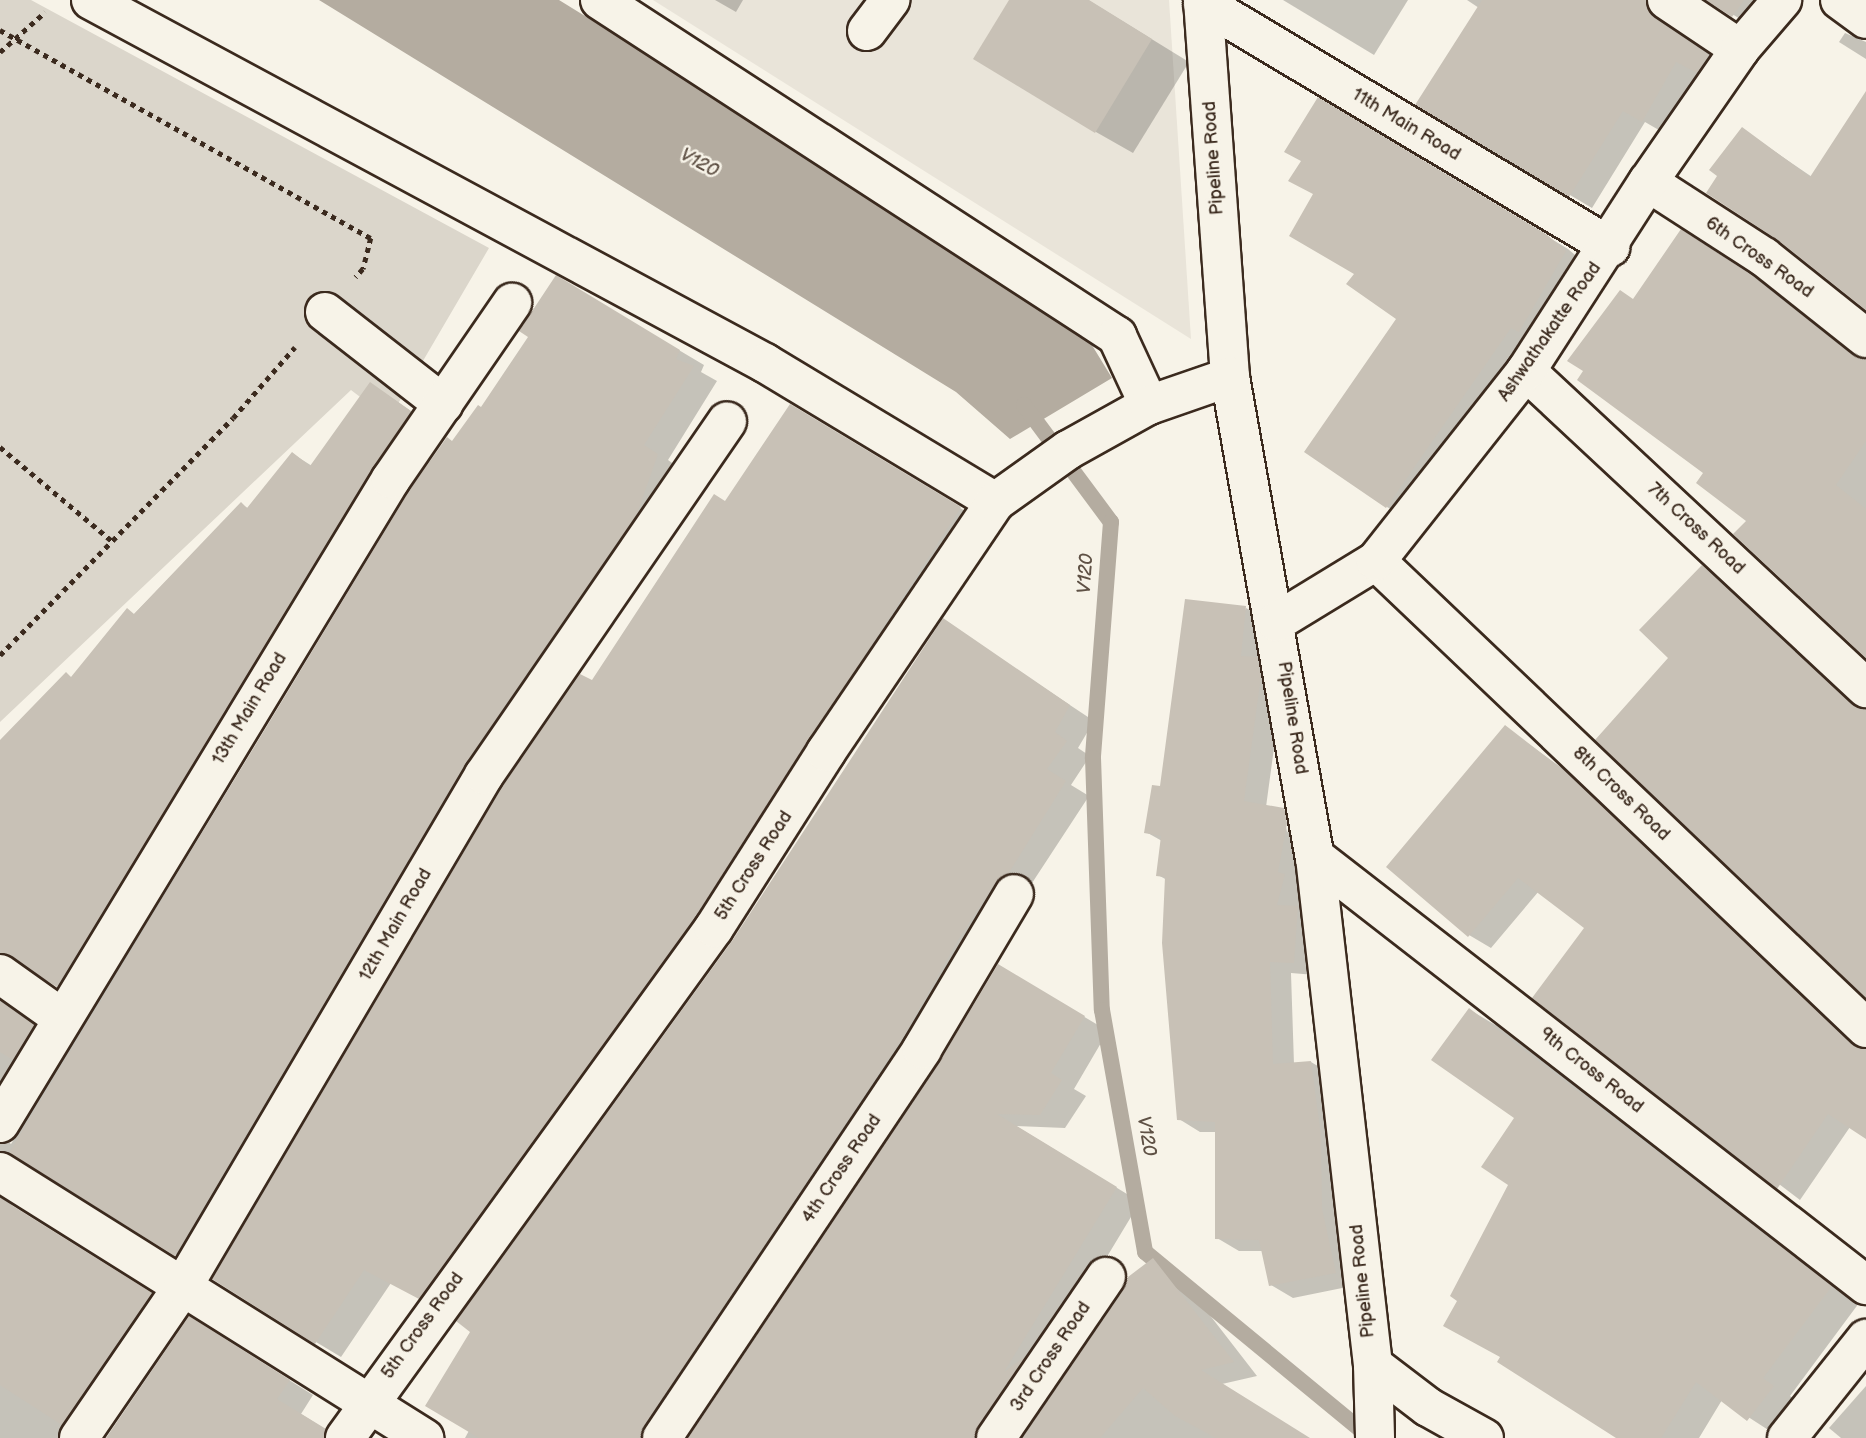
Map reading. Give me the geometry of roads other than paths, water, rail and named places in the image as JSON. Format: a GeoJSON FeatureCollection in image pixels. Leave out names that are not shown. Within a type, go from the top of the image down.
{"type":"FeatureCollection","features":[{"type":"Feature","properties":{"kind":"street"},"geometry":{"type":"LineString","coordinates":[[91,0],[765,363],[995,502]]}},
{"type":"Feature","properties":{"kind":"street"},"geometry":{"type":"LineString","coordinates":[[600,0],[1117,336],[1149,405]]}},
{"type":"Feature","properties":{"kind":"street"},"geometry":{"type":"LineString","coordinates":[[867,31],[890,0]]}},
{"type":"Feature","properties":{"kind":"street"},"geometry":{"type":"LineString","coordinates":[[1667,0],[1741,49]]}},
{"type":"Feature","properties":{"kind":"street","name":"Ashwathakatte Road"},"geometry":{"type":"LineString","coordinates":[[1276,622],[1376,561],[1526,371],[1610,247],[1648,183],[1741,49],[1782,0]]}},
{"type":"Feature","properties":{"kind":"street"},"geometry":{"type":"LineString","coordinates":[[1840,0],[1866,19]]}},
{"type":"Feature","properties":{"kind":"street","name":"11th Main Road"},"geometry":{"type":"LineString","coordinates":[[1203,1],[1610,247]]}},
{"type":"Feature","properties":{"kind":"street","name":"Pipeline Road"},"geometry":{"type":"LineString","coordinates":[[1203,1],[1230,377],[1276,622],[1315,857],[1373,1365],[1375,1428]]}},
{"type":"Feature","properties":{"kind":"street","name":"6th Cross Road"},"geometry":{"type":"LineString","coordinates":[[1648,183],[1764,257],[1866,338]]}},
{"type":"Feature","properties":{"kind":"street","name":"13th Main Road"},"geometry":{"type":"LineString","coordinates":[[0,1123],[384,490],[513,303]]}},
{"type":"Feature","properties":{"kind":"street"},"geometry":{"type":"LineString","coordinates":[[326,312],[443,404]]}},
{"type":"Feature","properties":{"kind":"street","name":"7th Cross Road"},"geometry":{"type":"LineString","coordinates":[[1526,371],[1866,688]]}},
{"type":"Feature","properties":{"kind":"street","name":"5th Cross Road"},"geometry":{"type":"LineString","coordinates":[[345,1438],[367,1402],[714,928],[825,752],[995,502],[1068,450],[1149,405],[1230,377]]}},
{"type":"Feature","properties":{"kind":"street","name":"12th Main Road"},"geometry":{"type":"LineString","coordinates":[[79,1438],[183,1286],[484,775],[727,421]]}},
{"type":"Feature","properties":{"kind":"street","name":"8th Cross Road"},"geometry":{"type":"LineString","coordinates":[[1376,561],[1866,1028]]}},
{"type":"Feature","properties":{"kind":"street","name":"9th Cross Road"},"geometry":{"type":"LineString","coordinates":[[1315,857],[1866,1285]]}},
{"type":"Feature","properties":{"kind":"street","name":"4th Cross Road"},"geometry":{"type":"LineString","coordinates":[[662,1438],[922,1049],[1014,894]]}},
{"type":"Feature","properties":{"kind":"street"},"geometry":{"type":"LineString","coordinates":[[0,974],[62,1018]]}},
{"type":"Feature","properties":{"kind":"street"},"geometry":{"type":"LineString","coordinates":[[0,1172],[424,1438]]}},
{"type":"Feature","properties":{"kind":"street","name":"3rd Cross Road"},"geometry":{"type":"LineString","coordinates":[[996,1438],[1106,1277]]}},
{"type":"Feature","properties":{"kind":"street"},"geometry":{"type":"LineString","coordinates":[[1787,1438],[1866,1339]]}},
{"type":"Feature","properties":{"kind":"street"},"geometry":{"type":"LineString","coordinates":[[1373,1365],[1428,1406],[1484,1438]]}},
{"type":"Feature","properties":{"kind":"water"},"geometry":{"type":"Polygon","coordinates":[[[319,0],[559,0],[1076,319],[1112,378],[1010,439],[956,392],[319,0]]]}},
{"type":"Feature","properties":{"kind":"waterway","name":"V120"},"geometry":{"type":"LineString","coordinates":[[1024,405],[1111,522],[1093,758],[1102,1010],[1145,1252],[1371,1438]]}}]}
